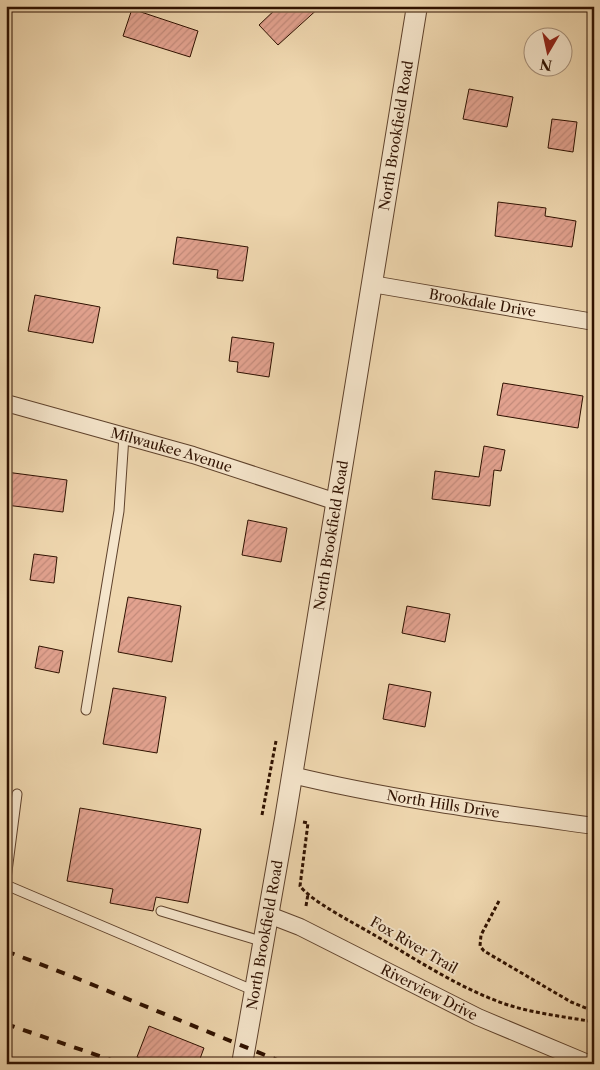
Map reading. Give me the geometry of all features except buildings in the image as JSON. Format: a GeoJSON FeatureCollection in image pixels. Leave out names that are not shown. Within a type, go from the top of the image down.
{"type":"FeatureCollection","features":[{"type":"Feature","properties":{"kind":"street","name":"North Brookfield Road"},"geometry":{"type":"LineString","coordinates":[[242,1064],[269,915],[417,6]]}},
{"type":"Feature","properties":{"kind":"street","name":"Brookdale Drive"},"geometry":{"type":"LineString","coordinates":[[372,284],[594,322]]}},
{"type":"Feature","properties":{"kind":"street","name":"Milwaukee Avenue"},"geometry":{"type":"LineString","coordinates":[[6,403],[193,455],[337,502]]}},
{"type":"Feature","properties":{"kind":"street","name":"North Hills Drive"},"geometry":{"type":"LineString","coordinates":[[292,775],[329,784],[449,806],[594,826]]}},
{"type":"Feature","properties":{"kind":"street","name":"Riverview Drive"},"geometry":{"type":"LineString","coordinates":[[269,915],[300,927],[478,1017],[590,1064]]}},
{"type":"Feature","properties":{"kind":"lane"},"geometry":{"type":"LineString","coordinates":[[86,710],[119,512],[124,436]]}},
{"type":"Feature","properties":{"kind":"lane"},"geometry":{"type":"LineString","coordinates":[[6,879],[17,794]]}},
{"type":"Feature","properties":{"kind":"lane"},"geometry":{"type":"LineString","coordinates":[[6,885],[255,991]]}},
{"type":"Feature","properties":{"kind":"lane"},"geometry":{"type":"LineString","coordinates":[[161,911],[264,942]]}},
{"type":"Feature","properties":{"kind":"path"},"geometry":{"type":"LineString","coordinates":[[301,822],[308,823],[300,886],[308,894],[306,906]]}},
{"type":"Feature","properties":{"kind":"path","name":"Fox River Trail"},"geometry":{"type":"LineString","coordinates":[[308,894],[337,913],[469,989],[498,1002],[517,1008],[594,1020],[591,1010],[571,1002],[484,951],[480,946],[480,935],[499,901]]}},
{"type":"Feature","properties":{"kind":"railway"},"geometry":{"type":"LineString","coordinates":[[6,951],[287,1064]]}},
{"type":"Feature","properties":{"kind":"railway"},"geometry":{"type":"LineString","coordinates":[[6,1024],[123,1064]]}}]}
